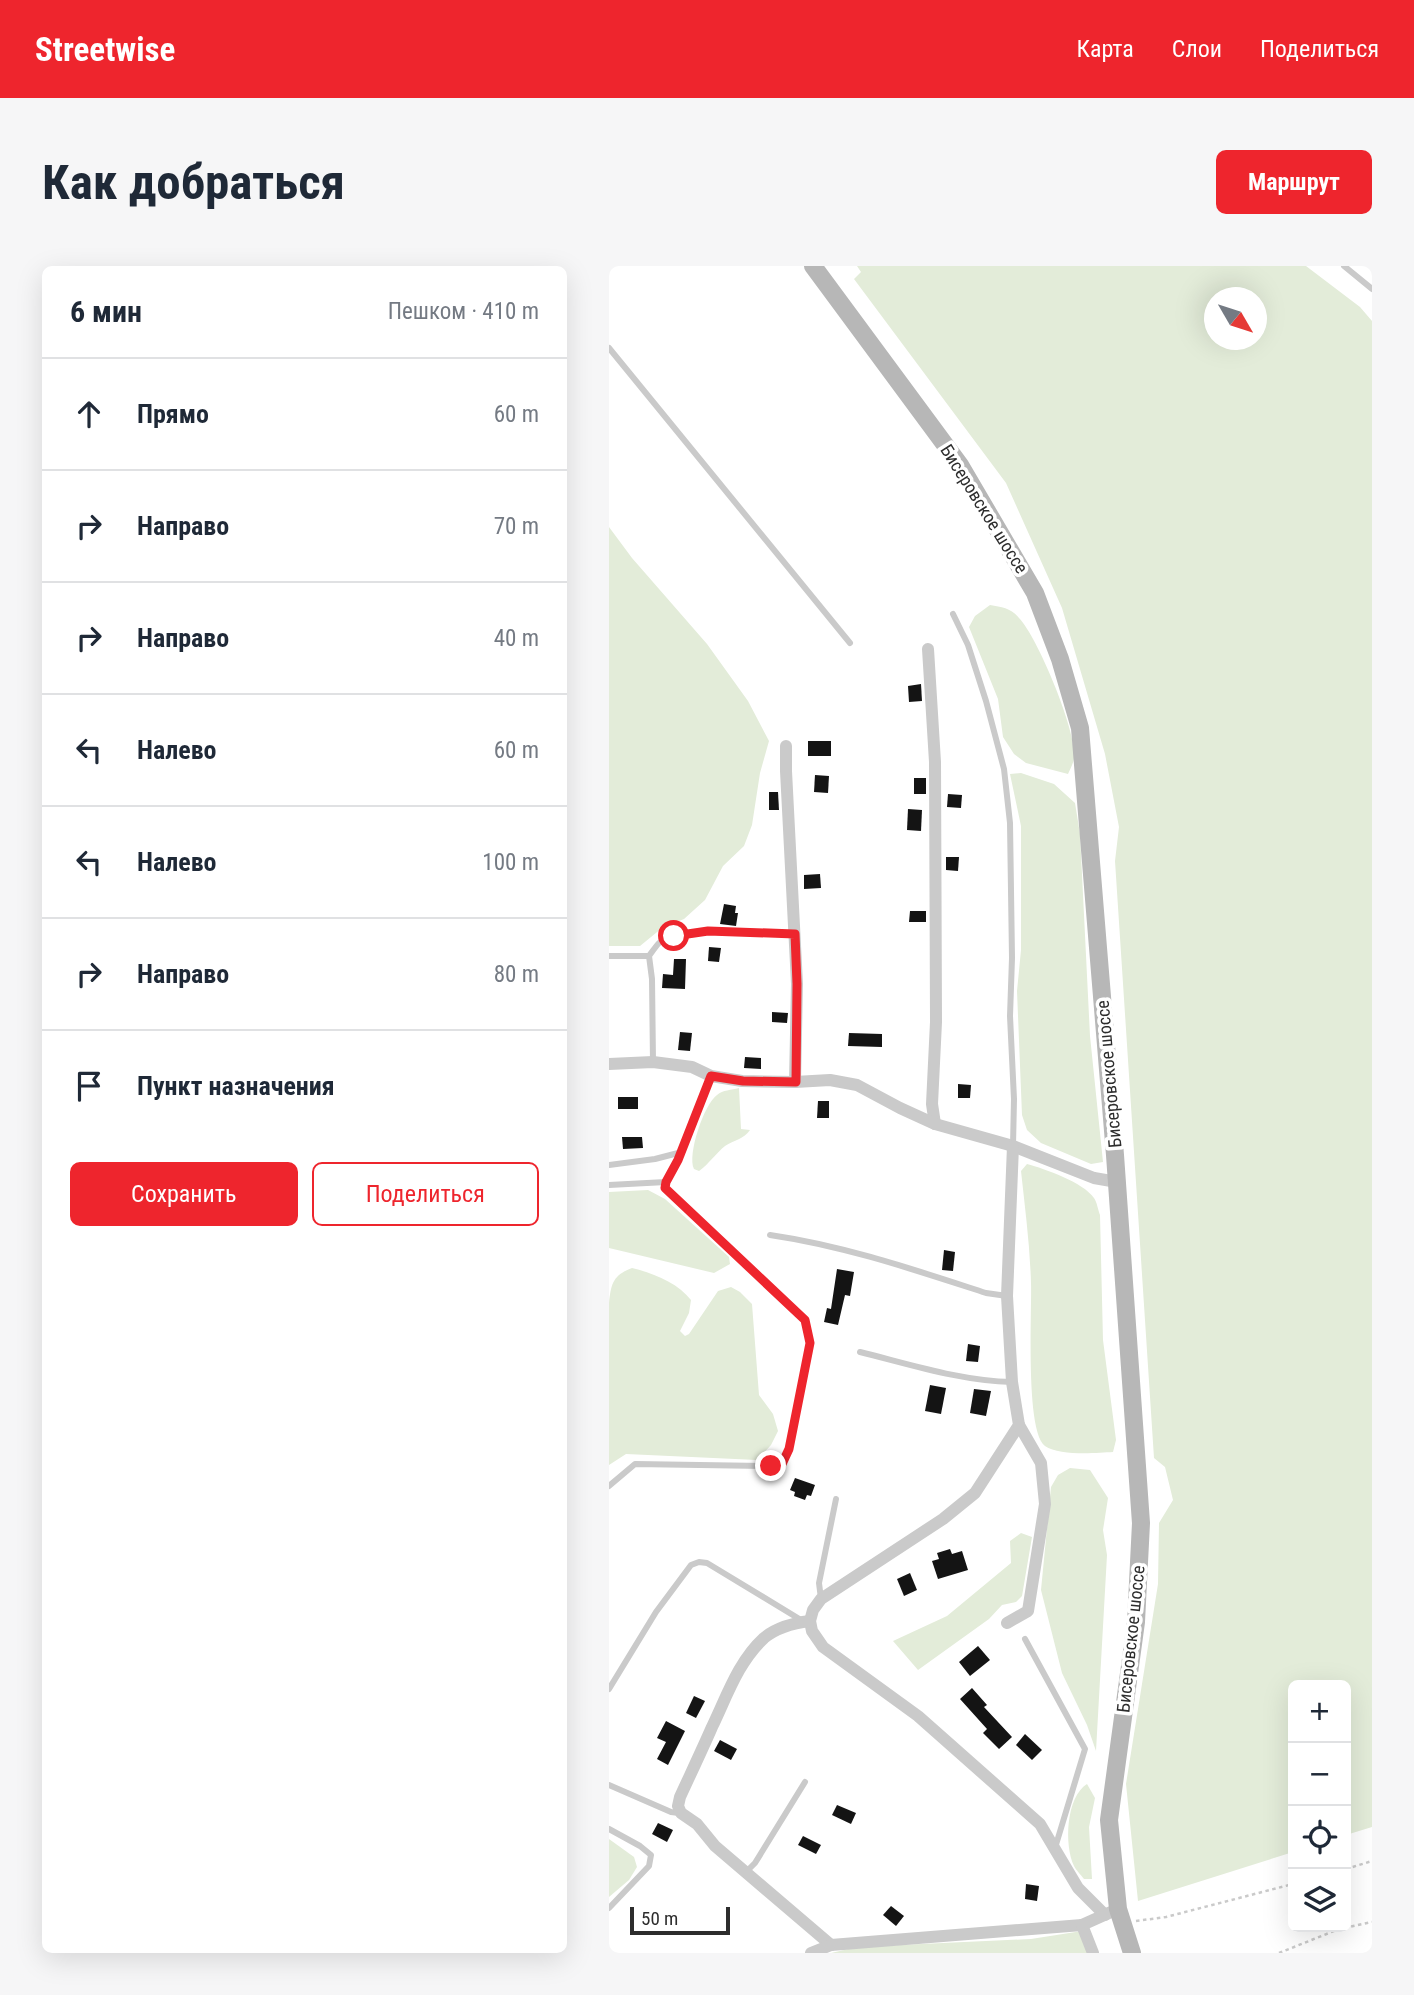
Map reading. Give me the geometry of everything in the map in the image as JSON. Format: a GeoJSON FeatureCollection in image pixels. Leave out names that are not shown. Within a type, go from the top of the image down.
{"type":"FeatureCollection","features":[{"type":"Feature","properties":{"kind":"main road","name":"Бисеровское шоссе"},"geometry":{"type":"LineString","coordinates":[[813,266],[960,465],[1035,593],[1060,659],[1080,728],[1118,1182],[1141,1523],[1136,1622],[1109,1820],[1115,1916],[1132,1953]]}},
{"type":"Feature","properties":{"kind":"street"},"geometry":{"type":"LineString","coordinates":[[928,649],[935,762],[936,1021],[932,1104],[935,1124]]}},
{"type":"Feature","properties":{"kind":"street"},"geometry":{"type":"LineString","coordinates":[[786,746],[797,984],[796,1082]]}},
{"type":"Feature","properties":{"kind":"street"},"geometry":{"type":"LineString","coordinates":[[609,1063],[653,1062],[692,1067],[711,1076],[743,1081],[830,1080],[857,1086],[935,1124],[1013,1146],[1094,1178],[1118,1182]]}},
{"type":"Feature","properties":{"kind":"street"},"geometry":{"type":"LineString","coordinates":[[1007,1623],[1028,1611],[1045,1504],[1041,1463],[1019,1425],[1012,1382],[1007,1296],[1013,1146]]}},
{"type":"Feature","properties":{"kind":"street"},"geometry":{"type":"LineString","coordinates":[[831,1945],[715,1846],[697,1824],[681,1813],[678,1806],[680,1797],[733,1681],[746,1659],[765,1637],[779,1629],[806,1621],[821,1599],[943,1519],[975,1493],[1019,1425]]}},
{"type":"Feature","properties":{"kind":"street"},"geometry":{"type":"LineString","coordinates":[[806,1621],[823,1647],[918,1716],[1040,1824],[1078,1888],[1115,1916]]}},
{"type":"Feature","properties":{"kind":"street"},"geometry":{"type":"LineString","coordinates":[[811,1953],[831,1945],[1082,1925],[1115,1916]]}},
{"type":"Feature","properties":{"kind":"street"},"geometry":{"type":"LineString","coordinates":[[1082,1925],[1093,1953]]}},
{"type":"Feature","properties":{"kind":"lane"},"geometry":{"type":"LineString","coordinates":[[1344,266],[1372,289]]}},
{"type":"Feature","properties":{"kind":"lane"},"geometry":{"type":"LineString","coordinates":[[609,348],[850,643]]}},
{"type":"Feature","properties":{"kind":"lane"},"geometry":{"type":"LineString","coordinates":[[953,614],[968,645],[1004,769],[1010,823],[1013,1146]]}},
{"type":"Feature","properties":{"kind":"lane"},"geometry":{"type":"LineString","coordinates":[[653,1062],[652,979],[649,956],[660,943],[674,936],[708,931],[795,934]]}},
{"type":"Feature","properties":{"kind":"lane"},"geometry":{"type":"LineString","coordinates":[[609,956],[649,956]]}},
{"type":"Feature","properties":{"kind":"lane"},"geometry":{"type":"LineString","coordinates":[[609,1486],[635,1464],[771,1466],[782,1464],[789,1449],[810,1343],[805,1320],[665,1188],[711,1076]]}},
{"type":"Feature","properties":{"kind":"lane"},"geometry":{"type":"LineString","coordinates":[[609,1166],[682,1152]]}},
{"type":"Feature","properties":{"kind":"lane"},"geometry":{"type":"LineString","coordinates":[[609,1185],[666,1182]]}},
{"type":"Feature","properties":{"kind":"lane"},"geometry":{"type":"LineString","coordinates":[[771,1235],[861,1253],[986,1293],[1007,1296]]}},
{"type":"Feature","properties":{"kind":"lane"},"geometry":{"type":"LineString","coordinates":[[860,1352],[958,1375],[994,1382],[1012,1382]]}},
{"type":"Feature","properties":{"kind":"lane"},"geometry":{"type":"LineString","coordinates":[[821,1599],[819,1583],[836,1499]]}},
{"type":"Feature","properties":{"kind":"lane"},"geometry":{"type":"LineString","coordinates":[[609,1689],[656,1612],[691,1565],[699,1562],[707,1563],[806,1621]]}},
{"type":"Feature","properties":{"kind":"lane"},"geometry":{"type":"LineString","coordinates":[[1025,1639],[1085,1748],[1055,1849]]}},
{"type":"Feature","properties":{"kind":"lane"},"geometry":{"type":"LineString","coordinates":[[746,1871],[755,1863],[805,1782]]}},
{"type":"Feature","properties":{"kind":"lane"},"geometry":{"type":"LineString","coordinates":[[609,1785],[671,1812],[681,1813]]}},
{"type":"Feature","properties":{"kind":"lane"},"geometry":{"type":"LineString","coordinates":[[609,1829],[641,1846],[651,1855],[649,1866],[609,1908]]}},
{"type":"Feature","properties":{"kind":"path"},"geometry":{"type":"LineString","coordinates":[[1351,1867],[1372,1861]]}},
{"type":"Feature","properties":{"kind":"path"},"geometry":{"type":"LineString","coordinates":[[1115,1916],[1166,1917],[1288,1885]]}},
{"type":"Feature","properties":{"kind":"path"},"geometry":{"type":"LineString","coordinates":[[1279,1953],[1339,1929],[1372,1922]]}},
{"type":"Feature","properties":{"kind":"green space"},"geometry":{"type":"Polygon","coordinates":[[[857,266],[1306,266],[1360,307],[1372,321],[1372,1827],[1351,1833],[1351,1680],[1288,1680],[1288,1854],[1138,1901],[1126,1784],[1158,1584],[1159,1523],[1173,1500],[1165,1467],[1154,1458],[1115,861],[1119,827],[1105,754],[1062,608],[1006,483],[854,279],[861,272],[857,266]]]}},
{"type":"Feature","properties":{"kind":"green space"},"geometry":{"type":"Polygon","coordinates":[[[609,527],[632,558],[707,644],[748,701],[769,741],[760,773],[752,825],[744,846],[723,866],[705,900],[684,919],[662,928],[640,946],[609,946],[609,527]]]}},
{"type":"Feature","properties":{"kind":"green space"},"geometry":{"type":"Polygon","coordinates":[[[990,605],[1006,608],[1016,615],[1027,628],[1045,662],[1062,704],[1072,740],[1074,759],[1068,774],[1026,763],[1014,754],[1003,737],[998,699],[969,627],[975,616],[990,605]]]}},
{"type":"Feature","properties":{"kind":"green space"},"geometry":{"type":"Polygon","coordinates":[[[1021,773],[1054,784],[1075,803],[1080,834],[1090,1036],[1103,1162],[1091,1164],[1041,1143],[1027,1130],[1022,1115],[1017,991],[1021,950],[1021,826],[1010,774],[1021,773]]]}},
{"type":"Feature","properties":{"kind":"green space"},"geometry":{"type":"Polygon","coordinates":[[[739,1088],[741,1129],[750,1130],[725,1146],[699,1171],[694,1169],[692,1162],[695,1142],[707,1108],[719,1093],[739,1088]]]}},
{"type":"Feature","properties":{"kind":"green space"},"geometry":{"type":"Polygon","coordinates":[[[1027,1164],[1073,1182],[1089,1192],[1097,1204],[1100,1215],[1103,1340],[1116,1440],[1113,1452],[1059,1451],[1045,1446],[1039,1436],[1032,1395],[1030,1269],[1021,1171],[1027,1164]]]}},
{"type":"Feature","properties":{"kind":"green space"},"geometry":{"type":"Polygon","coordinates":[[[648,1190],[665,1199],[729,1257],[730,1264],[714,1273],[609,1248],[609,1192],[648,1190]]]}},
{"type":"Feature","properties":{"kind":"green space"},"geometry":{"type":"Polygon","coordinates":[[[632,1268],[665,1280],[691,1300],[689,1313],[680,1331],[685,1336],[718,1291],[731,1287],[752,1304],[759,1395],[773,1414],[778,1431],[771,1445],[757,1460],[626,1454],[609,1465],[609,1303],[614,1281],[632,1268]]]}},
{"type":"Feature","properties":{"kind":"green space"},"geometry":{"type":"Polygon","coordinates":[[[1070,1468],[1090,1470],[1108,1498],[1103,1530],[1107,1555],[1096,1751],[1087,1725],[1062,1673],[1041,1590],[1051,1487],[1058,1475],[1070,1468]]]}},
{"type":"Feature","properties":{"kind":"green space"},"geometry":{"type":"Polygon","coordinates":[[[1021,1533],[1032,1537],[1022,1596],[1016,1602],[1002,1605],[989,1619],[918,1670],[893,1641],[947,1616],[1011,1563],[1010,1541],[1021,1533]]]}},
{"type":"Feature","properties":{"kind":"green space"},"geometry":{"type":"Polygon","coordinates":[[[1087,1784],[1095,1798],[1089,1827],[1092,1879],[1084,1879],[1074,1866],[1068,1834],[1075,1799],[1087,1784]]]}},
{"type":"Feature","properties":{"kind":"green space"},"geometry":{"type":"Polygon","coordinates":[[[609,1839],[634,1857],[637,1867],[629,1880],[609,1897],[609,1839]]]}},
{"type":"Feature","properties":{"kind":"green space"},"geometry":{"type":"Polygon","coordinates":[[[1082,1931],[1089,1953],[831,1953],[857,1947],[1031,1939],[1082,1931]]]}},
{"type":"Feature","properties":{"kind":"building"},"geometry":{"type":"Polygon","coordinates":[[[921,684],[922,701],[909,702],[908,686],[921,684]]]}},
{"type":"Feature","properties":{"kind":"building"},"geometry":{"type":"Polygon","coordinates":[[[808,741],[831,741],[831,756],[808,756],[808,741]]]}},
{"type":"Feature","properties":{"kind":"building"},"geometry":{"type":"Polygon","coordinates":[[[815,775],[829,776],[828,793],[814,792],[815,775]]]}},
{"type":"Feature","properties":{"kind":"building"},"geometry":{"type":"Polygon","coordinates":[[[914,778],[926,778],[926,794],[914,794],[914,778]]]}},
{"type":"Feature","properties":{"kind":"building"},"geometry":{"type":"Polygon","coordinates":[[[769,792],[778,792],[779,810],[769,810],[769,792]]]}},
{"type":"Feature","properties":{"kind":"building"},"geometry":{"type":"Polygon","coordinates":[[[948,794],[962,795],[961,808],[947,807],[948,794]]]}},
{"type":"Feature","properties":{"kind":"building"},"geometry":{"type":"Polygon","coordinates":[[[908,809],[922,810],[921,831],[907,830],[908,809]]]}},
{"type":"Feature","properties":{"kind":"building"},"geometry":{"type":"Polygon","coordinates":[[[946,857],[959,857],[958,871],[946,870],[946,857]]]}},
{"type":"Feature","properties":{"kind":"building"},"geometry":{"type":"Polygon","coordinates":[[[820,874],[821,888],[804,889],[804,875],[820,874]]]}},
{"type":"Feature","properties":{"kind":"building"},"geometry":{"type":"Polygon","coordinates":[[[724,904],[736,906],[736,926],[720,924],[724,904]]]}},
{"type":"Feature","properties":{"kind":"building"},"geometry":{"type":"Polygon","coordinates":[[[910,911],[926,911],[926,922],[909,922],[910,911]]]}},
{"type":"Feature","properties":{"kind":"building"},"geometry":{"type":"Polygon","coordinates":[[[709,947],[721,948],[719,962],[708,961],[709,947]]]}},
{"type":"Feature","properties":{"kind":"building"},"geometry":{"type":"Polygon","coordinates":[[[674,959],[686,959],[685,989],[662,988],[663,974],[673,975],[674,959]]]}},
{"type":"Feature","properties":{"kind":"building"},"geometry":{"type":"Polygon","coordinates":[[[772,1012],[788,1013],[787,1023],[772,1022],[772,1012]]]}},
{"type":"Feature","properties":{"kind":"building"},"geometry":{"type":"Polygon","coordinates":[[[680,1032],[692,1033],[690,1051],[678,1050],[680,1032]]]}},
{"type":"Feature","properties":{"kind":"building"},"geometry":{"type":"Polygon","coordinates":[[[849,1033],[882,1034],[882,1047],[848,1046],[849,1033]]]}},
{"type":"Feature","properties":{"kind":"building"},"geometry":{"type":"Polygon","coordinates":[[[745,1057],[761,1058],[761,1069],[744,1068],[745,1057]]]}},
{"type":"Feature","properties":{"kind":"building"},"geometry":{"type":"Polygon","coordinates":[[[958,1084],[971,1085],[970,1098],[958,1098],[958,1084]]]}},
{"type":"Feature","properties":{"kind":"building"},"geometry":{"type":"Polygon","coordinates":[[[618,1097],[638,1097],[638,1109],[618,1109],[618,1097]]]}},
{"type":"Feature","properties":{"kind":"building"},"geometry":{"type":"Polygon","coordinates":[[[818,1101],[829,1101],[829,1118],[817,1118],[818,1101]]]}},
{"type":"Feature","properties":{"kind":"building"},"geometry":{"type":"Polygon","coordinates":[[[622,1137],[642,1137],[643,1148],[623,1149],[622,1137]]]}},
{"type":"Feature","properties":{"kind":"building"},"geometry":{"type":"Polygon","coordinates":[[[944,1250],[955,1252],[953,1271],[942,1270],[944,1250]]]}},
{"type":"Feature","properties":{"kind":"building"},"geometry":{"type":"Polygon","coordinates":[[[837,1269],[854,1272],[850,1296],[845,1295],[838,1325],[824,1322],[827,1308],[831,1309],[837,1269]]]}},
{"type":"Feature","properties":{"kind":"building"},"geometry":{"type":"Polygon","coordinates":[[[968,1344],[980,1346],[978,1362],[966,1361],[968,1344]]]}},
{"type":"Feature","properties":{"kind":"building"},"geometry":{"type":"Polygon","coordinates":[[[930,1385],[946,1388],[941,1414],[925,1411],[930,1385]]]}},
{"type":"Feature","properties":{"kind":"building"},"geometry":{"type":"Polygon","coordinates":[[[974,1389],[991,1391],[986,1416],[970,1413],[974,1389]]]}},
{"type":"Feature","properties":{"kind":"building"},"geometry":{"type":"Polygon","coordinates":[[[795,1478],[815,1485],[811,1496],[807,1495],[805,1500],[794,1496],[795,1492],[790,1490],[795,1478]]]}},
{"type":"Feature","properties":{"kind":"building"},"geometry":{"type":"Polygon","coordinates":[[[950,1549],[952,1554],[962,1551],[968,1570],[938,1579],[932,1561],[939,1559],[937,1553],[950,1549]]]}},
{"type":"Feature","properties":{"kind":"building"},"geometry":{"type":"Polygon","coordinates":[[[910,1573],[917,1590],[904,1596],[897,1579],[910,1573]]]}},
{"type":"Feature","properties":{"kind":"building"},"geometry":{"type":"Polygon","coordinates":[[[978,1646],[990,1660],[970,1676],[959,1662],[978,1646]]]}},
{"type":"Feature","properties":{"kind":"building"},"geometry":{"type":"Polygon","coordinates":[[[972,1688],[987,1705],[984,1707],[1012,1737],[999,1749],[983,1733],[987,1729],[960,1699],[972,1688]]]}},
{"type":"Feature","properties":{"kind":"building"},"geometry":{"type":"Polygon","coordinates":[[[694,1696],[705,1701],[696,1718],[686,1713],[694,1696]]]}},
{"type":"Feature","properties":{"kind":"building"},"geometry":{"type":"Polygon","coordinates":[[[666,1721],[685,1731],[668,1765],[657,1759],[666,1742],[657,1738],[666,1721]]]}},
{"type":"Feature","properties":{"kind":"building"},"geometry":{"type":"Polygon","coordinates":[[[1025,1734],[1042,1750],[1032,1760],[1016,1745],[1025,1734]]]}},
{"type":"Feature","properties":{"kind":"building"},"geometry":{"type":"Polygon","coordinates":[[[720,1740],[737,1749],[731,1760],[714,1751],[720,1740]]]}},
{"type":"Feature","properties":{"kind":"building"},"geometry":{"type":"Polygon","coordinates":[[[837,1805],[856,1813],[851,1824],[832,1815],[837,1805]]]}},
{"type":"Feature","properties":{"kind":"building"},"geometry":{"type":"Polygon","coordinates":[[[658,1823],[673,1830],[667,1842],[652,1834],[658,1823]]]}},
{"type":"Feature","properties":{"kind":"building"},"geometry":{"type":"Polygon","coordinates":[[[803,1836],[821,1845],[816,1854],[798,1845],[803,1836]]]}},
{"type":"Feature","properties":{"kind":"building"},"geometry":{"type":"Polygon","coordinates":[[[1026,1884],[1039,1886],[1037,1901],[1025,1899],[1026,1884]]]}},
{"type":"Feature","properties":{"kind":"building"},"geometry":{"type":"Polygon","coordinates":[[[891,1906],[904,1916],[896,1926],[883,1915],[891,1906]]]}},
{"type":"Feature","properties":{"kind":"route"},"geometry":{"type":"LineString","coordinates":[[674,936],[708,931],[795,934],[796,1082],[743,1081],[711,1076],[665,1188],[805,1320],[810,1343],[789,1449],[782,1464],[771,1466]]}}]}
